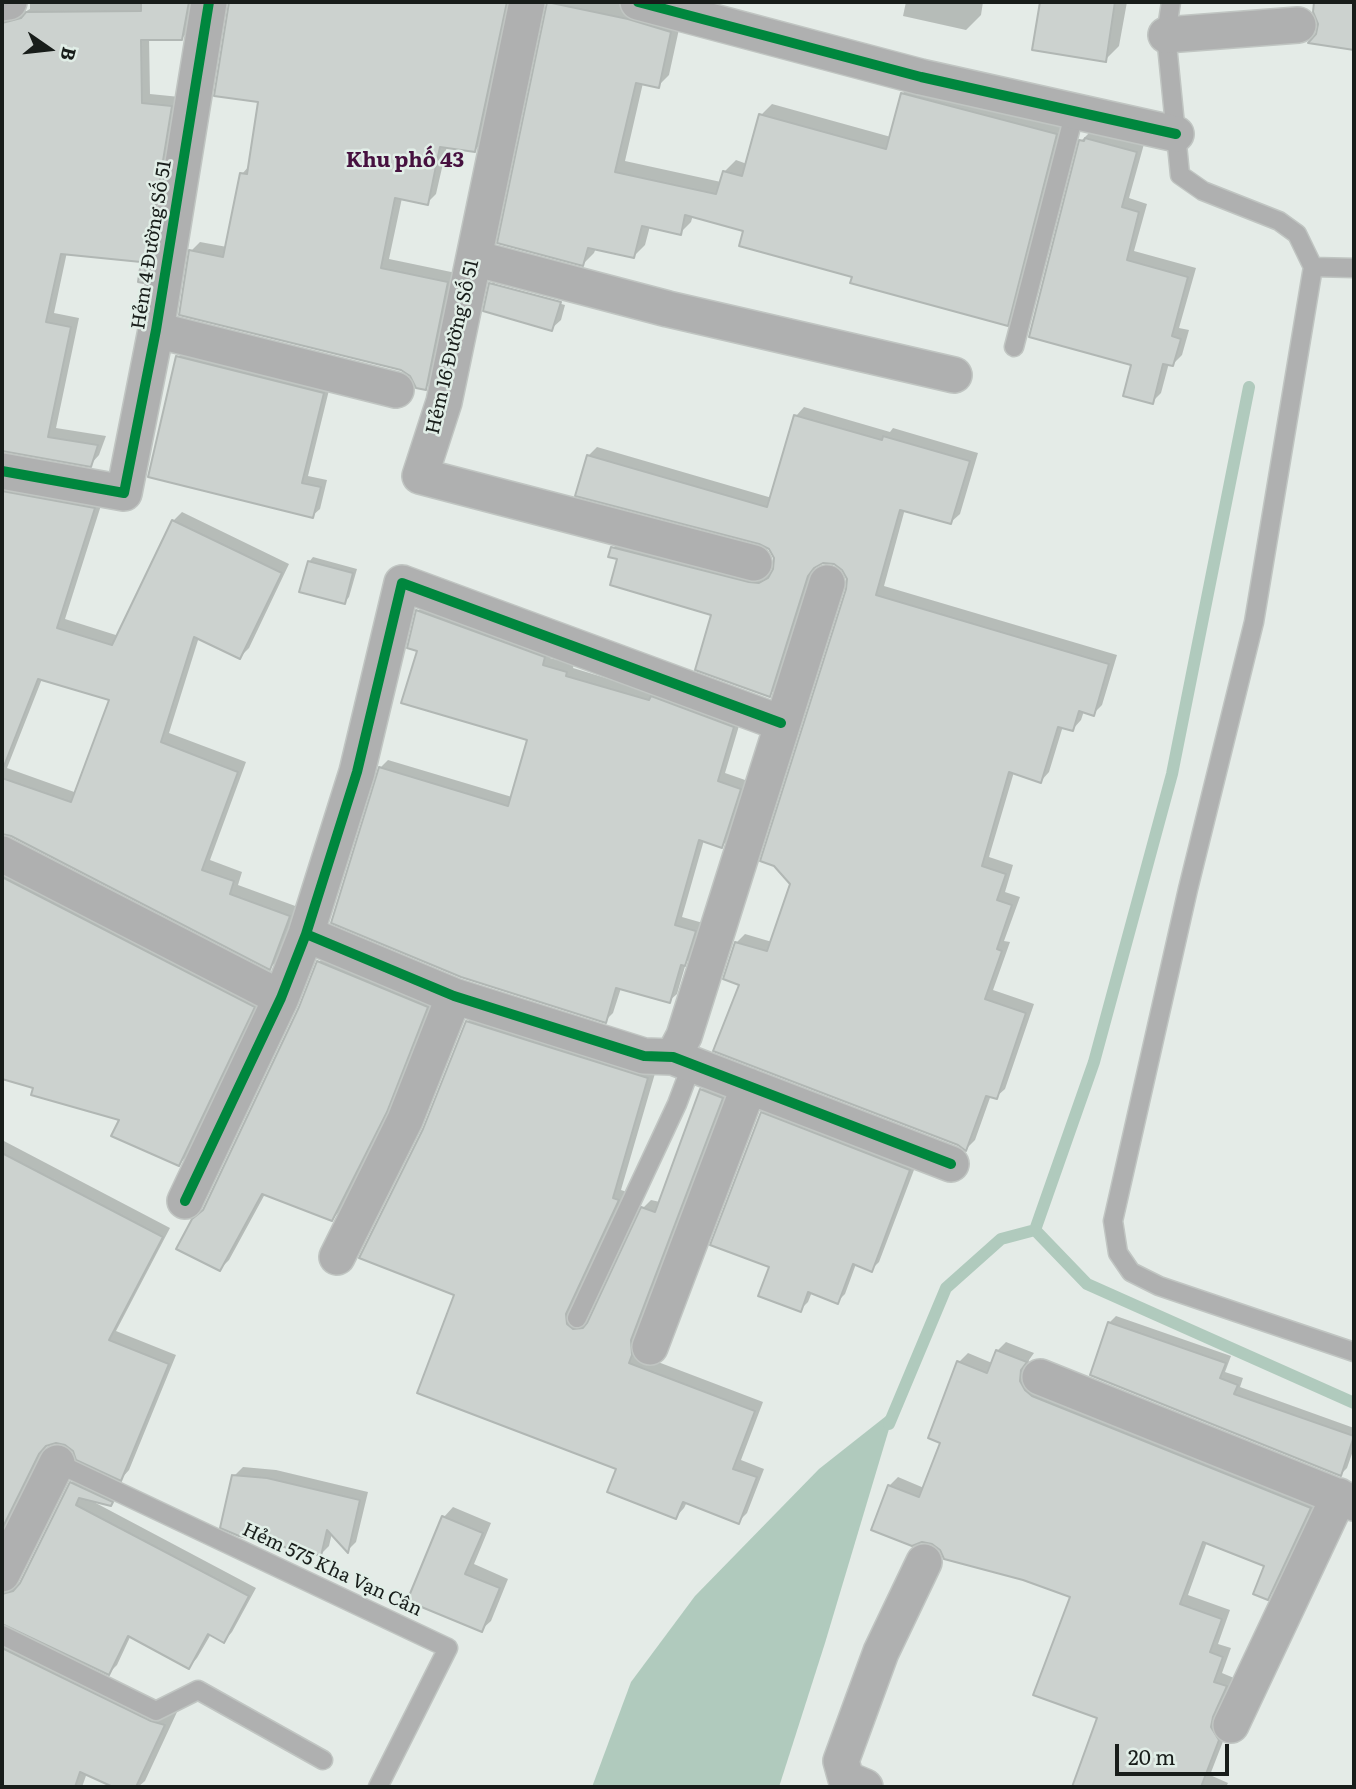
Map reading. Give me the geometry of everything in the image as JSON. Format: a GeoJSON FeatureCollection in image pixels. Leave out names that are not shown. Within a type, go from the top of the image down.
{"type":"FeatureCollection","features":[{"type":"Feature","properties":{"kind":"street"},"geometry":{"type":"LineString","coordinates":[[2,3],[9,2]]}},
{"type":"Feature","properties":{"kind":"street","name":"Hẻm 4 Đường Số 51"},"geometry":{"type":"LineString","coordinates":[[2,471],[124,493],[156,330],[209,2]]}},
{"type":"Feature","properties":{"kind":"street","name":"Hẻm 16 Đường Số 51"},"geometry":{"type":"LineString","coordinates":[[527,2],[444,401],[420,476],[754,563]]}},
{"type":"Feature","properties":{"kind":"street"},"geometry":{"type":"LineString","coordinates":[[638,2],[921,77],[1176,134]]}},
{"type":"Feature","properties":{"kind":"street"},"geometry":{"type":"LineString","coordinates":[[1168,19],[1298,24]]}},
{"type":"Feature","properties":{"kind":"street"},"geometry":{"type":"LineString","coordinates":[[474,258],[668,309],[954,375]]}},
{"type":"Feature","properties":{"kind":"street"},"geometry":{"type":"LineString","coordinates":[[156,330],[396,390]]}},
{"type":"Feature","properties":{"kind":"street"},"geometry":{"type":"LineString","coordinates":[[185,1201],[281,998],[306,934],[357,772],[402,583],[781,723]]}},
{"type":"Feature","properties":{"kind":"street"},"geometry":{"type":"LineString","coordinates":[[683,1061],[684,1036],[827,583]]}},
{"type":"Feature","properties":{"kind":"street"},"geometry":{"type":"LineString","coordinates":[[2,854],[281,998]]}},
{"type":"Feature","properties":{"kind":"street"},"geometry":{"type":"LineString","coordinates":[[306,934],[454,996],[644,1056],[683,1061],[951,1164]]}},
{"type":"Feature","properties":{"kind":"street"},"geometry":{"type":"LineString","coordinates":[[337,1257],[405,1121],[454,996]]}},
{"type":"Feature","properties":{"kind":"street"},"geometry":{"type":"LineString","coordinates":[[650,1347],[749,1086]]}},
{"type":"Feature","properties":{"kind":"street"},"geometry":{"type":"LineString","coordinates":[[1040,1377],[1347,1500],[1231,1725]]}},
{"type":"Feature","properties":{"kind":"street"},"geometry":{"type":"LineString","coordinates":[[2,1574],[57,1462]]}},
{"type":"Feature","properties":{"kind":"street"},"geometry":{"type":"LineString","coordinates":[[865,1787],[846,1779],[841,1760],[881,1652],[924,1562]]}},
{"type":"Feature","properties":{"kind":"lane"},"geometry":{"type":"LineString","coordinates":[[1168,19],[1180,175],[1203,191],[1279,221],[1297,234],[1313,267],[1254,622],[1188,889],[1113,1221],[1118,1253],[1130,1272],[1159,1286],[1354,1352]]}},
{"type":"Feature","properties":{"kind":"lane"},"geometry":{"type":"LineString","coordinates":[[1014,346],[1075,111]]}},
{"type":"Feature","properties":{"kind":"lane"},"geometry":{"type":"LineString","coordinates":[[1313,267],[1354,268]]}},
{"type":"Feature","properties":{"kind":"lane"},"geometry":{"type":"LineString","coordinates":[[578,1318],[677,1104],[683,1061]]}},
{"type":"Feature","properties":{"kind":"lane","name":"Hẻm 575 Kha Vạn Cân"},"geometry":{"type":"LineString","coordinates":[[57,1462],[448,1648],[378,1787]]}},
{"type":"Feature","properties":{"kind":"lane"},"geometry":{"type":"LineString","coordinates":[[2,1635],[156,1711],[198,1690],[323,1760]]}},
{"type":"Feature","properties":{"kind":"shaded area"},"geometry":{"type":"Polygon","coordinates":[[[895,1409],[779,1787],[592,1787],[631,1682],[695,1596],[819,1469],[895,1409]]]}},
{"type":"Feature","properties":{"kind":"building"},"geometry":{"type":"Polygon","coordinates":[[[141,2],[189,2],[182,40],[141,40],[142,103],[172,106],[143,283],[138,282],[141,262],[61,254],[46,322],[71,327],[48,437],[98,445],[91,467],[2,451],[2,23],[21,18],[26,12],[141,11],[141,2]]]}},
{"type":"Feature","properties":{"kind":"building"},"geometry":{"type":"Polygon","coordinates":[[[229,2],[507,2],[475,152],[440,147],[428,205],[395,198],[381,268],[448,282],[426,390],[416,388],[410,376],[401,370],[179,315],[189,250],[223,257],[240,173],[247,174],[258,102],[214,96],[229,2]]]}},
{"type":"Feature","properties":{"kind":"building"},"geometry":{"type":"Polygon","coordinates":[[[547,2],[628,19],[671,32],[659,88],[636,83],[615,172],[716,194],[723,171],[742,176],[759,114],[886,149],[901,93],[1057,134],[1008,326],[850,283],[852,277],[739,246],[743,231],[685,215],[681,235],[642,226],[634,258],[588,248],[583,266],[497,243],[547,2]]]}},
{"type":"Feature","properties":{"kind":"building"},"geometry":{"type":"Polygon","coordinates":[[[1040,2],[1115,2],[1106,62],[1032,50],[1040,2]]]}},
{"type":"Feature","properties":{"kind":"building"},"geometry":{"type":"Polygon","coordinates":[[[1314,2],[1354,2],[1354,50],[1308,43],[1316,34],[1318,24],[1313,12],[1314,2]]]}},
{"type":"Feature","properties":{"kind":"building"},"geometry":{"type":"Polygon","coordinates":[[[1085,138],[1137,152],[1122,207],[1139,212],[1127,260],[1188,277],[1172,336],[1181,339],[1173,366],[1163,364],[1153,404],[1123,396],[1131,365],[1029,337],[1079,140],[1084,141],[1085,138]]]}},
{"type":"Feature","properties":{"kind":"building"},"geometry":{"type":"Polygon","coordinates":[[[489,283],[561,302],[552,331],[483,311],[489,283]]]}},
{"type":"Feature","properties":{"kind":"building"},"geometry":{"type":"Polygon","coordinates":[[[176,356],[324,393],[302,483],[321,487],[313,518],[148,477],[176,356]]]}},
{"type":"Feature","properties":{"kind":"building"},"geometry":{"type":"Polygon","coordinates":[[[794,415],[882,440],[883,436],[970,461],[951,524],[900,510],[876,595],[1109,664],[1094,716],[1079,711],[1073,731],[1058,727],[1041,783],[1009,772],[982,866],[1006,874],[997,900],[1012,905],[997,949],[1002,951],[985,999],[1026,1013],[997,1099],[986,1096],[966,1151],[958,1145],[713,1051],[739,985],[723,979],[735,942],[767,951],[790,884],[774,866],[760,861],[846,589],[847,579],[842,570],[834,564],[823,563],[814,568],[808,576],[770,697],[695,670],[711,615],[610,585],[617,559],[608,557],[611,547],[759,583],[768,578],[773,569],[774,558],[769,549],[759,544],[575,496],[587,455],[767,507],[794,415]]]}},
{"type":"Feature","properties":{"kind":"building"},"geometry":{"type":"Polygon","coordinates":[[[2,491],[95,508],[57,628],[112,645],[172,520],[282,573],[240,659],[194,637],[161,742],[238,772],[202,870],[234,881],[230,894],[290,916],[270,970],[11,836],[2,834],[2,778],[71,802],[109,700],[38,679],[2,766],[2,491]]]}},
{"type":"Feature","properties":{"kind":"building"},"geometry":{"type":"Polygon","coordinates":[[[308,561],[353,573],[345,604],[299,592],[308,561]]]}},
{"type":"Feature","properties":{"kind":"building"},"geometry":{"type":"Polygon","coordinates":[[[416,610],[545,657],[543,665],[567,672],[566,676],[649,700],[651,696],[734,727],[718,781],[741,789],[722,848],[699,840],[675,925],[696,931],[685,966],[681,965],[670,1003],[616,988],[606,1023],[461,977],[331,923],[379,767],[508,806],[527,740],[401,703],[417,651],[407,648],[416,610]]]}},
{"type":"Feature","properties":{"kind":"building"},"geometry":{"type":"Polygon","coordinates":[[[2,877],[255,1007],[179,1166],[111,1136],[119,1120],[31,1095],[33,1088],[2,1079],[2,877]]]}},
{"type":"Feature","properties":{"kind":"building"},"geometry":{"type":"Polygon","coordinates":[[[317,961],[428,1007],[387,1112],[332,1221],[262,1194],[220,1271],[176,1249],[192,1219],[203,1210],[299,1007],[317,961]]]}},
{"type":"Feature","properties":{"kind":"building"},"geometry":{"type":"Polygon","coordinates":[[[466,1021],[648,1078],[613,1198],[619,1200],[566,1314],[567,1324],[573,1329],[583,1328],[587,1323],[641,1207],[655,1212],[700,1089],[723,1098],[631,1340],[632,1355],[629,1363],[755,1411],[733,1469],[757,1477],[739,1524],[683,1502],[676,1519],[607,1492],[616,1469],[417,1393],[454,1295],[359,1258],[423,1129],[466,1021]]]}},
{"type":"Feature","properties":{"kind":"building"},"geometry":{"type":"Polygon","coordinates":[[[761,1112],[910,1170],[872,1272],[853,1264],[838,1304],[808,1292],[801,1312],[758,1296],[769,1267],[710,1245],[761,1112]]]}},
{"type":"Feature","properties":{"kind":"building"},"geometry":{"type":"Polygon","coordinates":[[[2,1153],[163,1237],[109,1340],[169,1364],[121,1481],[76,1460],[73,1451],[65,1445],[56,1443],[46,1446],[39,1454],[2,1529],[2,1153]]]}},
{"type":"Feature","properties":{"kind":"building"},"geometry":{"type":"Polygon","coordinates":[[[1108,1322],[1226,1363],[1220,1378],[1238,1385],[1234,1394],[1354,1436],[1341,1476],[1090,1375],[1108,1322]]]}},
{"type":"Feature","properties":{"kind":"building"},"geometry":{"type":"Polygon","coordinates":[[[996,1350],[1027,1362],[1021,1370],[1020,1381],[1032,1396],[1311,1508],[1268,1600],[1253,1594],[1264,1566],[1203,1542],[1180,1604],[1222,1619],[1210,1652],[1223,1657],[1214,1682],[1227,1686],[1213,1717],[1211,1727],[1219,1740],[1201,1787],[1072,1787],[1097,1718],[1033,1695],[1070,1597],[1023,1580],[944,1559],[940,1550],[932,1544],[922,1542],[912,1546],[871,1530],[888,1485],[919,1497],[940,1443],[928,1438],[957,1361],[987,1373],[996,1350]]]}},
{"type":"Feature","properties":{"kind":"building"},"geometry":{"type":"Polygon","coordinates":[[[232,1475],[267,1478],[360,1500],[348,1553],[327,1530],[321,1556],[239,1536],[220,1528],[232,1475]]]}},
{"type":"Feature","properties":{"kind":"building"},"geometry":{"type":"Polygon","coordinates":[[[70,1482],[113,1502],[111,1506],[79,1498],[76,1505],[249,1596],[224,1643],[208,1634],[189,1669],[128,1636],[109,1675],[2,1624],[2,1594],[13,1591],[20,1583],[70,1482]]]}},
{"type":"Feature","properties":{"kind":"building"},"geometry":{"type":"Polygon","coordinates":[[[442,1516],[483,1533],[465,1574],[500,1588],[482,1632],[407,1601],[442,1516]]]}},
{"type":"Feature","properties":{"kind":"building"},"geometry":{"type":"Polygon","coordinates":[[[2,1648],[151,1721],[165,1725],[136,1787],[113,1787],[80,1772],[75,1787],[2,1787],[2,1648]]]}},
{"type":"Feature","properties":{"kind":"waterway"},"geometry":{"type":"LineString","coordinates":[[889,1424],[946,1288],[1001,1239],[1035,1230],[1094,1062],[1172,774],[1249,387]]}},
{"type":"Feature","properties":{"kind":"waterway"},"geometry":{"type":"LineString","coordinates":[[1035,1230],[1087,1284],[1354,1403]]}},
{"type":"Feature","properties":{"kind":"cycle path"},"geometry":{"type":"LineString","coordinates":[[2,471],[124,493],[156,330],[209,2]]}},
{"type":"Feature","properties":{"kind":"cycle path"},"geometry":{"type":"LineString","coordinates":[[638,2],[921,77],[1176,134]]}},
{"type":"Feature","properties":{"kind":"cycle path"},"geometry":{"type":"LineString","coordinates":[[185,1201],[281,998],[306,934],[357,772],[402,583],[781,723]]}},
{"type":"Feature","properties":{"kind":"cycle path"},"geometry":{"type":"LineString","coordinates":[[306,934],[454,996],[644,1056],[673,1057],[951,1164]]}},
{"type":"Feature","properties":{"kind":"district","name":"Khu phố 43"},"geometry":{"type":"Point","coordinates":[405,161]}}]}
